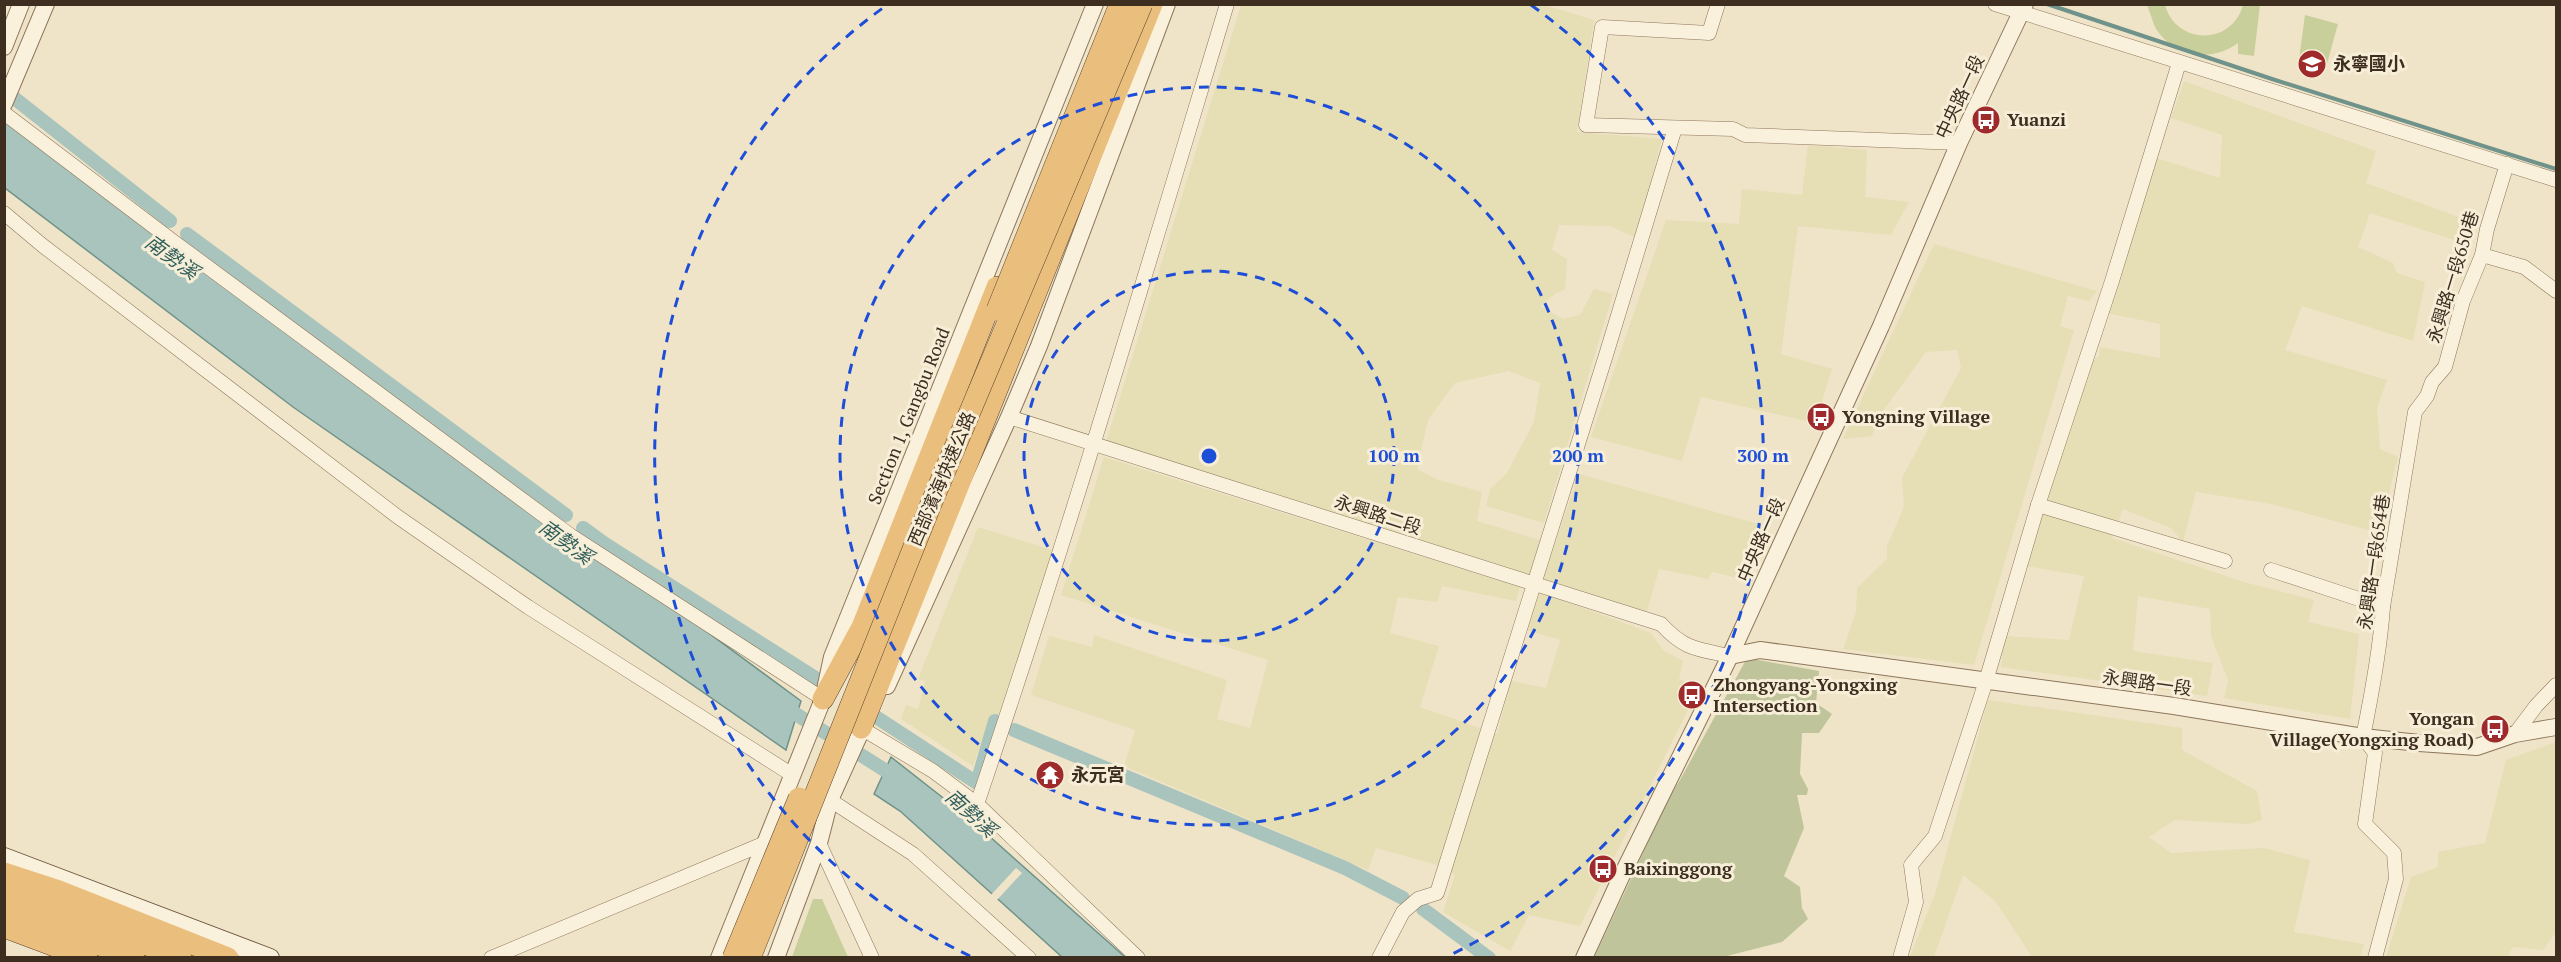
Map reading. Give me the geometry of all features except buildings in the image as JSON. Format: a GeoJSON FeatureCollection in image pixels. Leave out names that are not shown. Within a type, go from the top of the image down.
{"type":"FeatureCollection","features":[{"type":"Feature","properties":{"kind":"highway"},"geometry":{"type":"LineString","coordinates":[[823,699],[862,627],[1109,4]]}},
{"type":"Feature","properties":{"kind":"highway","name":"西部濱海快速公路"},"geometry":{"type":"LineString","coordinates":[[733,957],[848,683],[1120,4]]}},
{"type":"Feature","properties":{"kind":"highway","name":"西部濱海快速公路"},"geometry":{"type":"LineString","coordinates":[[750,957],[931,504],[1142,4]]}},
{"type":"Feature","properties":{"kind":"highway"},"geometry":{"type":"LineString","coordinates":[[861,728],[1152,4]]}},
{"type":"Feature","properties":{"kind":"highway"},"geometry":{"type":"LineString","coordinates":[[4,873],[59,891],[228,957]]}},
{"type":"Feature","properties":{"kind":"highway"},"geometry":{"type":"LineString","coordinates":[[4,889],[167,957]]}},
{"type":"Feature","properties":{"kind":"highway"},"geometry":{"type":"LineString","coordinates":[[4,908],[134,957]]}},
{"type":"Feature","properties":{"kind":"highway"},"geometry":{"type":"LineString","coordinates":[[4,927],[87,957]]}},
{"type":"Feature","properties":{"kind":"main road"},"geometry":{"type":"LineString","coordinates":[[4,856],[270,957]]}},
{"type":"Feature","properties":{"kind":"main road"},"geometry":{"type":"LineString","coordinates":[[4,897],[167,957]]}},
{"type":"Feature","properties":{"kind":"main road"},"geometry":{"type":"LineString","coordinates":[[4,936],[61,957]]}},
{"type":"Feature","properties":{"kind":"street"},"geometry":{"type":"LineString","coordinates":[[4,47],[21,4]]}},
{"type":"Feature","properties":{"kind":"street"},"geometry":{"type":"LineString","coordinates":[[4,104],[46,4]]}},
{"type":"Feature","properties":{"kind":"street","name":"Section 1, Gangbu Road"},"geometry":{"type":"LineString","coordinates":[[719,957],[762,844],[823,699],[832,657],[1095,4]]}},
{"type":"Feature","properties":{"kind":"street"},"geometry":{"type":"LineString","coordinates":[[491,957],[762,844],[789,825],[830,768],[1131,4]]}},
{"type":"Feature","properties":{"kind":"street"},"geometry":{"type":"LineString","coordinates":[[776,957],[819,843],[830,800],[861,728],[897,666],[1009,417],[1047,324],[1167,4]]}},
{"type":"Feature","properties":{"kind":"street"},"geometry":{"type":"LineString","coordinates":[[977,804],[1034,637],[1095,444],[1227,4]]}},
{"type":"Feature","properties":{"kind":"street"},"geometry":{"type":"LineString","coordinates":[[1718,4],[1709,33],[1602,27],[1586,125],[1733,129],[1745,135],[1959,143]]}},
{"type":"Feature","properties":{"kind":"street"},"geometry":{"type":"LineString","coordinates":[[1995,4],[2023,9],[2179,63],[2556,180]]}},
{"type":"Feature","properties":{"kind":"street","name":"中央路一段"},"geometry":{"type":"LineString","coordinates":[[1584,957],[1621,876],[1730,656],[1881,326],[1959,143],[2023,9]]}},
{"type":"Feature","properties":{"kind":"street"},"geometry":{"type":"LineString","coordinates":[[1900,957],[1916,902],[1911,865],[1935,836],[1986,681],[2038,505],[2112,281],[2179,63]]}},
{"type":"Feature","properties":{"kind":"street"},"geometry":{"type":"LineString","coordinates":[[4,112],[174,242],[570,535],[823,699]]}},
{"type":"Feature","properties":{"kind":"street"},"geometry":{"type":"LineString","coordinates":[[1379,957],[1403,912],[1418,899],[1437,893],[1675,128]]}},
{"type":"Feature","properties":{"kind":"street","name":"永興路一段650巷"},"geometry":{"type":"LineString","coordinates":[[2427,396],[2432,382],[2445,368],[2463,301],[2482,255],[2487,229],[2507,164]]}},
{"type":"Feature","properties":{"kind":"street"},"geometry":{"type":"LineString","coordinates":[[4,213],[398,517],[528,607],[791,774]]}},
{"type":"Feature","properties":{"kind":"street"},"geometry":{"type":"LineString","coordinates":[[2482,255],[2524,267],[2556,291]]}},
{"type":"Feature","properties":{"kind":"street","name":"永興路一段654巷"},"geometry":{"type":"LineString","coordinates":[[2363,737],[2378,669],[2377,655],[2381,639],[2383,607],[2415,412],[2427,396]]}},
{"type":"Feature","properties":{"kind":"street","name":"永興路二段"},"geometry":{"type":"LineString","coordinates":[[1009,417],[1661,624],[1675,639],[1690,648],[1730,656]]}},
{"type":"Feature","properties":{"kind":"street"},"geometry":{"type":"LineString","coordinates":[[2038,505],[2225,561]]}},
{"type":"Feature","properties":{"kind":"street"},"geometry":{"type":"LineString","coordinates":[[2271,570],[2383,607]]}},
{"type":"Feature","properties":{"kind":"street"},"geometry":{"type":"LineString","coordinates":[[861,728],[867,689],[894,609]]}},
{"type":"Feature","properties":{"kind":"street","name":"永興路一段"},"geometry":{"type":"LineString","coordinates":[[1730,656],[1760,650],[2174,706],[2363,737],[2477,747],[2515,734],[2556,727]]}},
{"type":"Feature","properties":{"kind":"street"},"geometry":{"type":"LineString","coordinates":[[2515,734],[2536,706],[2556,685]]}},
{"type":"Feature","properties":{"kind":"street"},"geometry":{"type":"LineString","coordinates":[[861,728],[933,771],[977,804],[1138,957]]}},
{"type":"Feature","properties":{"kind":"street"},"geometry":{"type":"LineString","coordinates":[[2363,737],[2375,753],[2365,824],[2394,853],[2396,879],[2374,957]]}},
{"type":"Feature","properties":{"kind":"street"},"geometry":{"type":"LineString","coordinates":[[830,800],[913,854],[1029,957]]}},
{"type":"Feature","properties":{"kind":"street"},"geometry":{"type":"LineString","coordinates":[[819,843],[872,957]]}},
{"type":"Feature","properties":{"kind":"shaded area"},"geometry":{"type":"Polygon","coordinates":[[[1541,4],[1594,20],[1577,132],[1662,139],[1636,238],[1610,226],[1559,225],[1552,250],[1567,259],[1565,290],[1556,293],[1540,306],[1563,319],[1580,315],[1594,289],[1613,294],[1544,523],[1486,506],[1490,489],[1507,473],[1534,422],[1540,383],[1509,371],[1455,383],[1428,420],[1417,469],[1436,479],[1482,492],[1477,521],[1540,540],[1530,575],[1106,442],[1241,5],[1541,4]]]}},
{"type":"Feature","properties":{"kind":"shaded area"},"geometry":{"type":"Polygon","coordinates":[[[2184,81],[2376,151],[2366,183],[2475,223],[2467,244],[2370,213],[2358,247],[2393,263],[2397,273],[2425,282],[2413,341],[2302,306],[2285,350],[2387,380],[2377,408],[2380,449],[2398,457],[2379,533],[2271,504],[2196,492],[2183,542],[2171,528],[2123,509],[2112,538],[2244,582],[2314,600],[2308,622],[2359,634],[2350,719],[2224,698],[2228,680],[2211,636],[2210,609],[2138,596],[2133,651],[2213,663],[2207,696],[2001,667],[2004,636],[2069,640],[2084,576],[2026,566],[2090,364],[2099,356],[2100,347],[2160,358],[2160,324],[2106,313],[2153,157],[2220,178],[2222,135],[2171,118],[2184,81]]]}},
{"type":"Feature","properties":{"kind":"shaded area"},"geometry":{"type":"Polygon","coordinates":[[[1808,145],[1867,150],[1865,197],[1909,202],[1891,235],[1798,226],[1781,354],[1832,369],[1815,423],[1701,397],[1682,461],[1591,437],[1666,220],[1739,224],[1742,189],[1802,195],[1808,145]]]}},
{"type":"Feature","properties":{"kind":"shaded area"},"geometry":{"type":"Polygon","coordinates":[[[1934,244],[2097,291],[2089,301],[2068,296],[2060,326],[2074,330],[1974,665],[1843,649],[1856,612],[1857,588],[1887,559],[1887,546],[1904,507],[1902,478],[1961,368],[1957,350],[1926,352],[1880,415],[1872,436],[1843,439],[1934,244]]]}},
{"type":"Feature","properties":{"kind":"shaded area"},"geometry":{"type":"Polygon","coordinates":[[[1104,457],[1520,587],[1516,601],[1442,586],[1437,602],[1398,597],[1390,633],[1439,646],[1420,707],[1497,734],[1511,681],[1546,688],[1560,640],[1527,630],[1540,592],[1651,633],[1663,650],[1683,661],[1679,679],[1699,688],[1580,926],[1529,915],[1510,951],[1443,912],[1455,875],[1437,865],[1376,848],[1368,870],[1124,766],[1135,730],[1031,695],[1049,636],[1092,647],[1094,635],[1227,680],[1217,719],[1250,728],[1268,660],[1061,595],[1104,457]]]}},
{"type":"Feature","properties":{"kind":"shaded area"},"geometry":{"type":"Polygon","coordinates":[[[1579,474],[1762,525],[1738,578],[1712,572],[1708,579],[1659,569],[1645,618],[1542,581],[1579,474]]]}},
{"type":"Feature","properties":{"kind":"shaded area"},"geometry":{"type":"Polygon","coordinates":[[[978,527],[1055,551],[999,716],[992,714],[973,766],[901,719],[906,705],[918,709],[925,681],[918,679],[978,527]]]}},
{"type":"Feature","properties":{"kind":"shaded area"},"geometry":{"type":"Polygon","coordinates":[[[1988,700],[2182,728],[2182,750],[2257,791],[2262,820],[2248,824],[2175,820],[2149,837],[2171,853],[2264,848],[2310,860],[2294,932],[2364,944],[2360,957],[2032,957],[1996,902],[1963,875],[1934,957],[1910,956],[1935,894],[1988,700]]]}},
{"type":"Feature","properties":{"kind":"shaded area"},"geometry":{"type":"Polygon","coordinates":[[[2556,742],[2556,932],[2543,950],[2513,947],[2507,958],[2386,957],[2411,877],[2438,867],[2438,852],[2485,843],[2506,760],[2556,742]]]}},
{"type":"Feature","properties":{"kind":"green space"},"geometry":{"type":"Polygon","coordinates":[[[2147,5],[2165,5],[2171,18],[2180,28],[2204,35],[2216,34],[2228,28],[2237,18],[2243,5],[2260,5],[2254,56],[2238,54],[2238,43],[2228,49],[2205,55],[2182,51],[2162,37],[2155,27],[2147,5]]]}},
{"type":"Feature","properties":{"kind":"green space"},"geometry":{"type":"Polygon","coordinates":[[[2305,15],[2338,24],[2325,71],[2298,66],[2305,15]]]}},
{"type":"Feature","properties":{"kind":"green space"},"geometry":{"type":"Polygon","coordinates":[[[1747,658],[1819,671],[1816,703],[1832,714],[1819,733],[1802,733],[1800,774],[1808,789],[1807,795],[1797,795],[1804,828],[1784,876],[1800,887],[1802,908],[1808,919],[1782,942],[1723,957],[1594,958],[1669,797],[1747,658]]]}},
{"type":"Feature","properties":{"kind":"green space"},"geometry":{"type":"Polygon","coordinates":[[[813,899],[822,899],[848,957],[792,957],[813,899]]]}},
{"type":"Feature","properties":{"kind":"water"},"geometry":{"type":"Polygon","coordinates":[[[4,113],[801,701],[786,750],[293,407],[5,188],[4,113]]]}},
{"type":"Feature","properties":{"kind":"water"},"geometry":{"type":"Polygon","coordinates":[[[891,757],[970,819],[1125,957],[1062,957],[900,811],[874,794],[891,757]]]}},
{"type":"Feature","properties":{"kind":"pier"},"geometry":{"type":"Polygon","coordinates":[[[1016,868],[1022,873],[996,901],[990,896],[1016,868]]]}},
{"type":"Feature","properties":{"kind":"waterway"},"geometry":{"type":"LineString","coordinates":[[2047,4],[2272,79],[2556,169]]}},
{"type":"Feature","properties":{"kind":"waterway"},"geometry":{"type":"LineString","coordinates":[[4,90],[170,221]]}},
{"type":"Feature","properties":{"kind":"waterway"},"geometry":{"type":"LineString","coordinates":[[187,234],[566,515]]}},
{"type":"Feature","properties":{"kind":"waterway"},"geometry":{"type":"LineString","coordinates":[[583,528],[820,681]]}},
{"type":"Feature","properties":{"kind":"waterway","name":"南勢溪"},"geometry":{"type":"LineString","coordinates":[[783,706],[899,779]]}},
{"type":"Feature","properties":{"kind":"waterway"},"geometry":{"type":"LineString","coordinates":[[876,717],[977,783],[995,721]]}},
{"type":"Feature","properties":{"kind":"waterway"},"geometry":{"type":"LineString","coordinates":[[1014,730],[1345,868],[1403,898]]}},
{"type":"Feature","properties":{"kind":"waterway"},"geometry":{"type":"LineString","coordinates":[[1423,909],[1489,958]]}},
{"type":"Feature","properties":{"kind":"place","name":"永寧國小"},"geometry":{"type":"Point","coordinates":[2312,64]}},
{"type":"Feature","properties":{"kind":"place","name":"Yuanzi"},"geometry":{"type":"Point","coordinates":[1986,120]}},
{"type":"Feature","properties":{"kind":"place","name":"Yongning Village"},"geometry":{"type":"Point","coordinates":[1821,417]}},
{"type":"Feature","properties":{"kind":"place","name":"Zhongyang-Yongxing Intersection"},"geometry":{"type":"Point","coordinates":[1692,695]}},
{"type":"Feature","properties":{"kind":"place","name":"Yongan Village(Yongxing Road)"},"geometry":{"type":"Point","coordinates":[2495,729]}},
{"type":"Feature","properties":{"kind":"place","name":"永元宮"},"geometry":{"type":"Point","coordinates":[1050,775]}},
{"type":"Feature","properties":{"kind":"place","name":"Baixinggong"},"geometry":{"type":"Point","coordinates":[1603,869]}}]}
